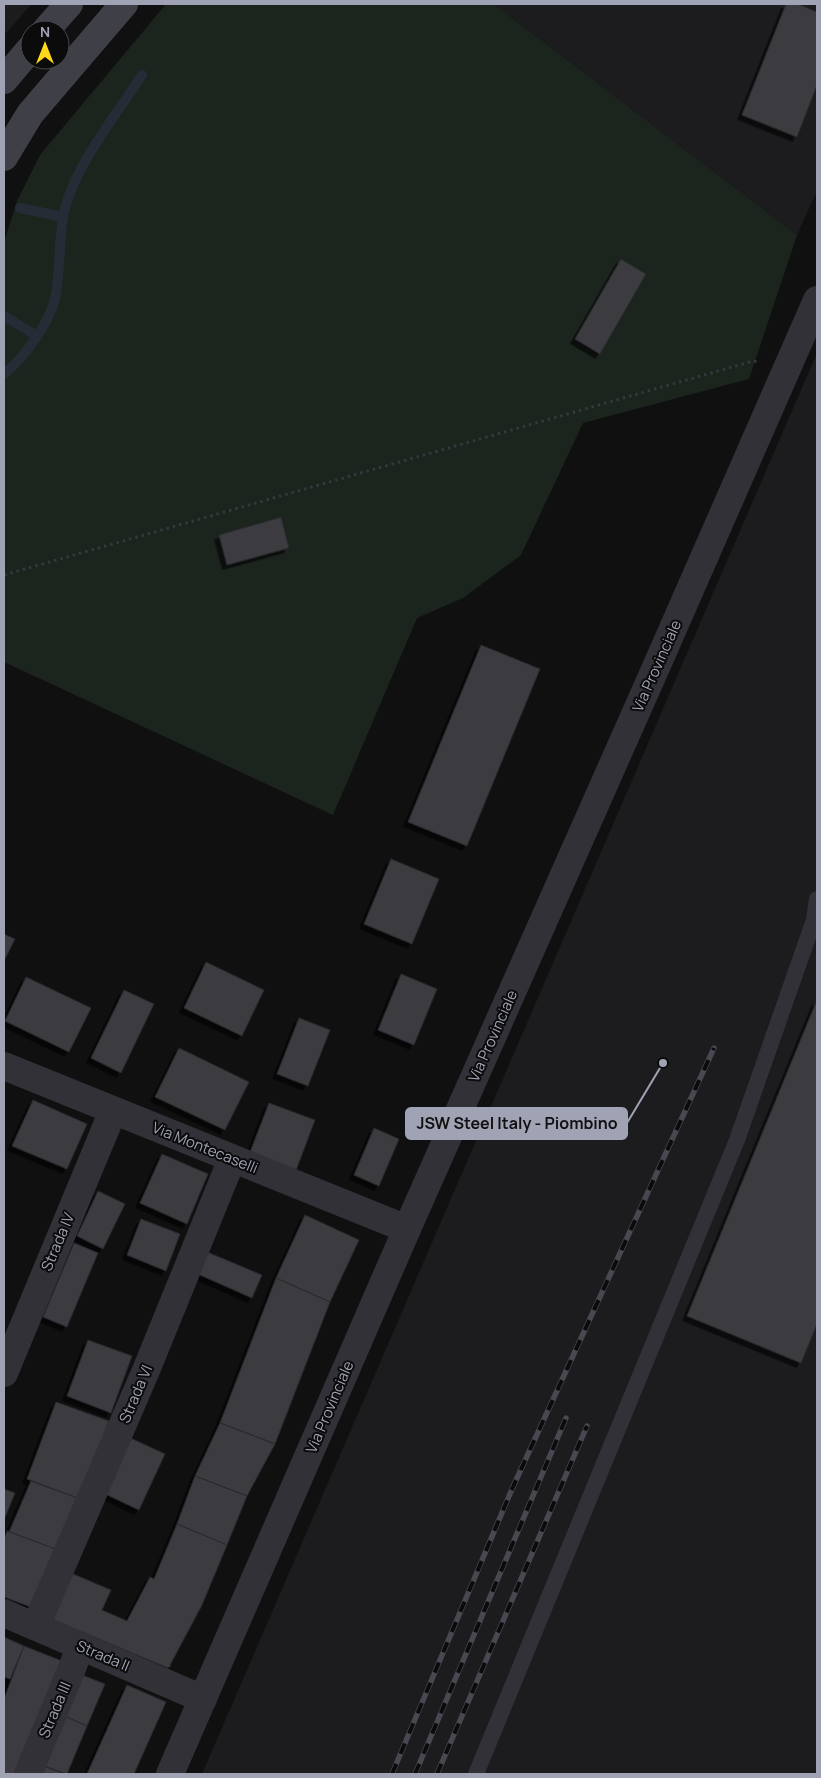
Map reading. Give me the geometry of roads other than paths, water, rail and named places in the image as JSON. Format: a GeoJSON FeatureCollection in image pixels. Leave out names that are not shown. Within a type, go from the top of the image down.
{"type":"FeatureCollection","features":[{"type":"Feature","properties":{"kind":"main road"},"geometry":{"type":"LineString","coordinates":[[55,20],[69,4]]}},
{"type":"Feature","properties":{"kind":"main road"},"geometry":{"type":"LineString","coordinates":[[4,157],[30,114],[124,4]]}},
{"type":"Feature","properties":{"kind":"main road"},"geometry":{"type":"LineString","coordinates":[[4,80],[20,61]]}},
{"type":"Feature","properties":{"kind":"street","name":"Via Provinciale"},"geometry":{"type":"LineString","coordinates":[[170,1774],[407,1229],[817,300]]}},
{"type":"Feature","properties":{"kind":"street","name":"Via Montecaselli"},"geometry":{"type":"LineString","coordinates":[[4,1066],[407,1229]]}},
{"type":"Feature","properties":{"kind":"street","name":"Strada IV"},"geometry":{"type":"LineString","coordinates":[[4,1373],[113,1111]]}},
{"type":"Feature","properties":{"kind":"street","name":"Strada VI"},"geometry":{"type":"LineString","coordinates":[[34,1626],[41,1614],[116,1442],[232,1158]]}},
{"type":"Feature","properties":{"kind":"street","name":"Strada II"},"geometry":{"type":"LineString","coordinates":[[4,1613],[203,1699]]}},
{"type":"Feature","properties":{"kind":"street","name":"Strada III"},"geometry":{"type":"LineString","coordinates":[[28,1774],[80,1646]]}},
{"type":"Feature","properties":{"kind":"lane"},"geometry":{"type":"LineString","coordinates":[[476,1774],[737,1140],[814,920],[817,899]]}},
{"type":"Feature","properties":{"kind":"waterway"},"geometry":{"type":"LineString","coordinates":[[4,374],[28,349],[49,315],[56,294],[63,217],[75,180],[96,144],[142,75]]}},
{"type":"Feature","properties":{"kind":"waterway"},"geometry":{"type":"LineString","coordinates":[[20,208],[63,217]]}},
{"type":"Feature","properties":{"kind":"waterway"},"geometry":{"type":"LineString","coordinates":[[4,316],[37,336]]}},
{"type":"Feature","properties":{"kind":"railway"},"geometry":{"type":"LineString","coordinates":[[392,1774],[512,1489],[714,1048]]}},
{"type":"Feature","properties":{"kind":"railway"},"geometry":{"type":"LineString","coordinates":[[415,1774],[566,1418]]}},
{"type":"Feature","properties":{"kind":"railway"},"geometry":{"type":"LineString","coordinates":[[437,1774],[587,1426]]}},
{"type":"Feature","properties":{"kind":"place","name":"JSW Steel Italy - Piombino"},"geometry":{"type":"Point","coordinates":[663,1063]}}]}
